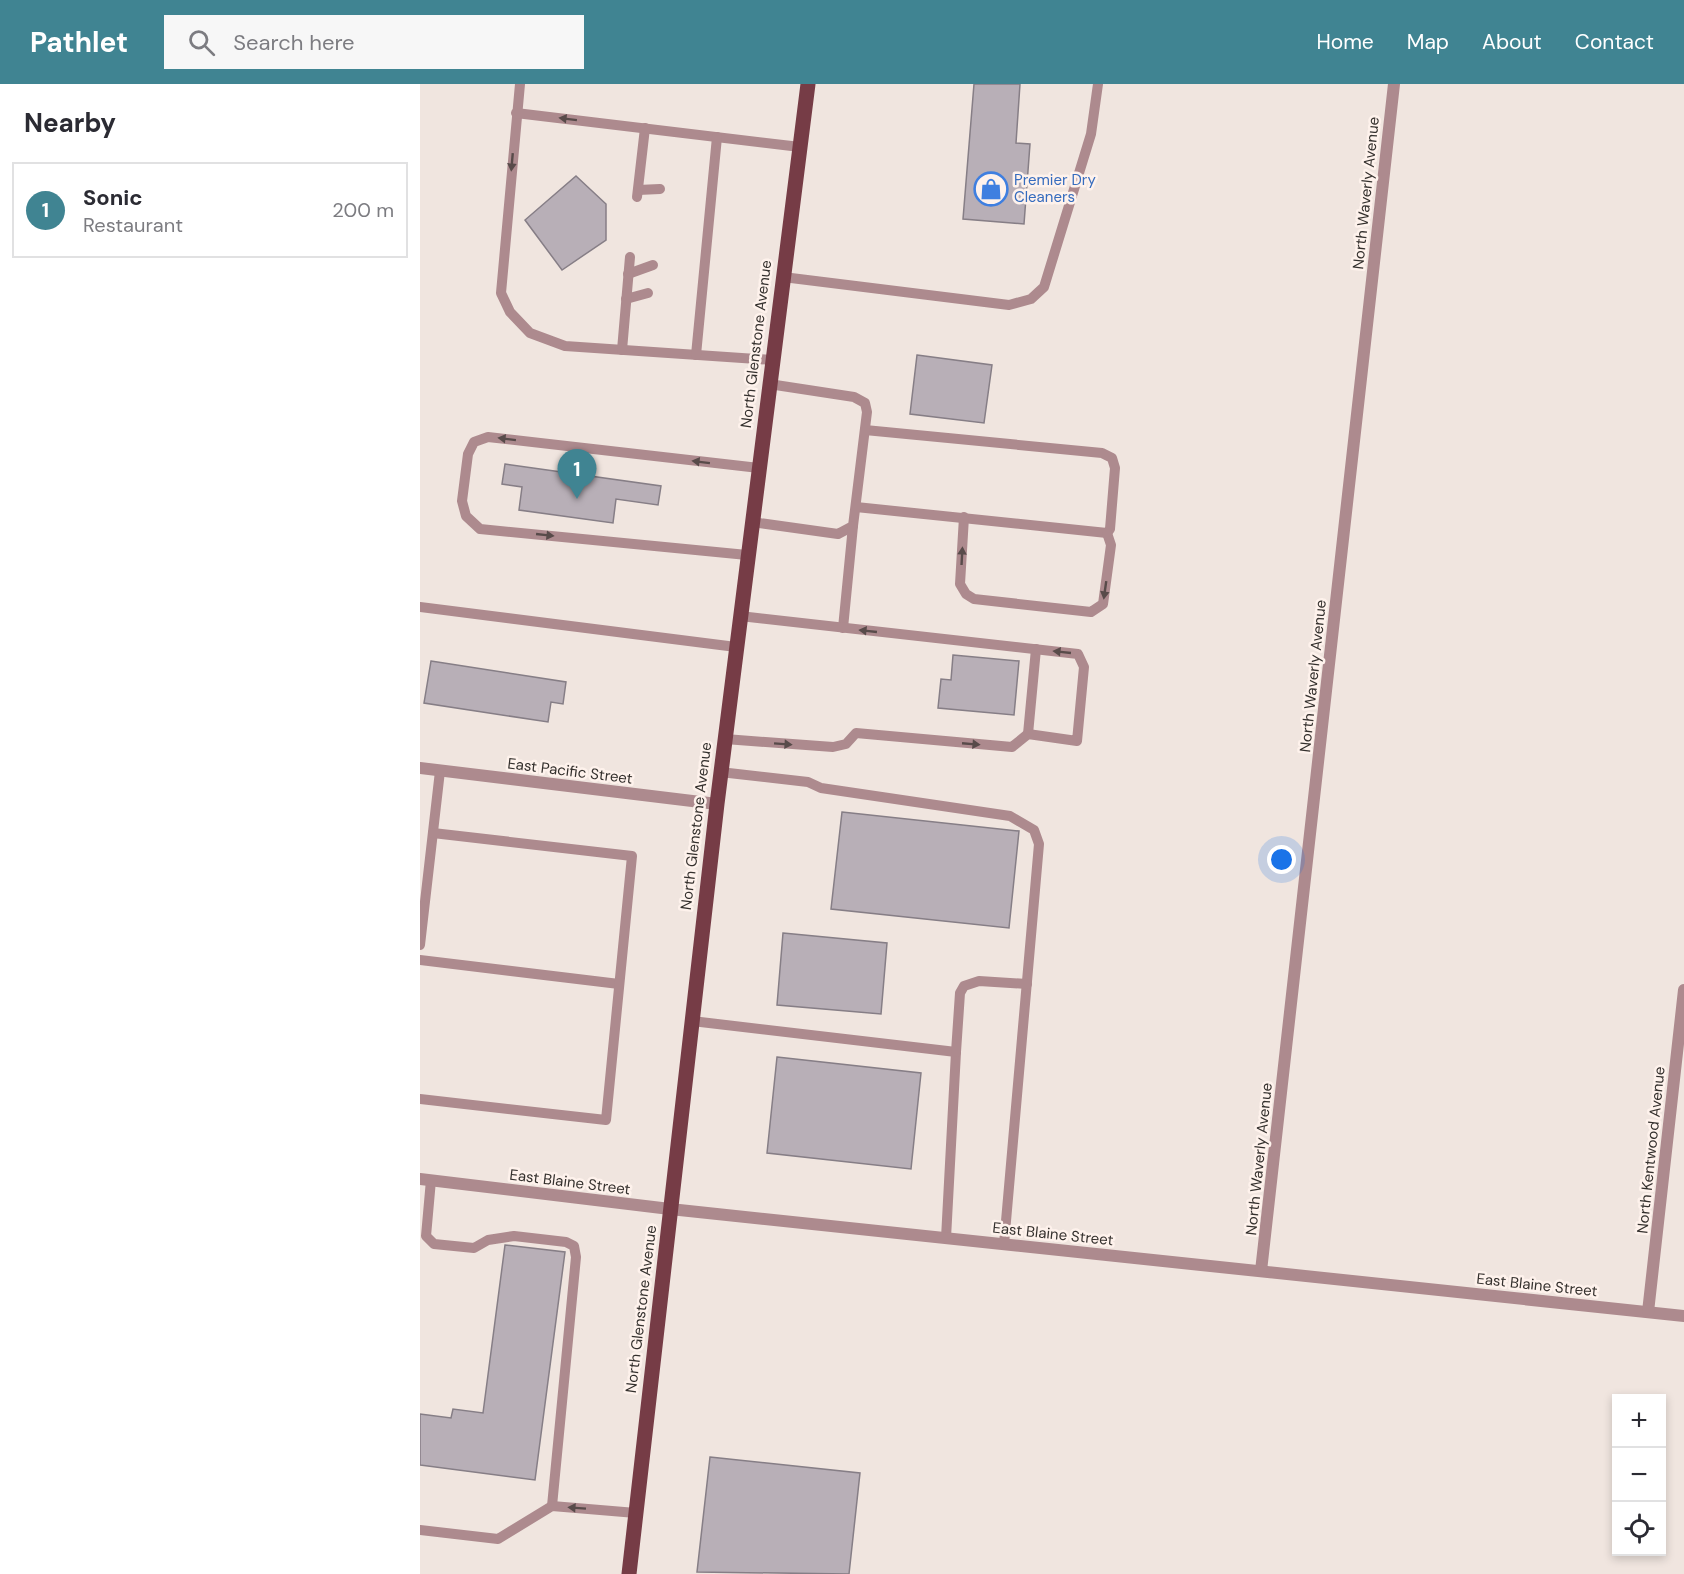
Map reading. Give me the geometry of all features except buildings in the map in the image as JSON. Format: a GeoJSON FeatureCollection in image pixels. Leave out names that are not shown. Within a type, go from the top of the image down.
{"type":"FeatureCollection","features":[{"type":"Feature","properties":{"kind":"main road","name":"North Glenstone Avenue"},"geometry":{"type":"LineString","coordinates":[[629,1574],[720,772],[808,84]]}},
{"type":"Feature","properties":{"kind":"street","name":"North Waverly Avenue"},"geometry":{"type":"LineString","coordinates":[[1261,1271],[1394,84]]}},
{"type":"Feature","properties":{"kind":"street","name":"East Pacific Street"},"geometry":{"type":"LineString","coordinates":[[420,768],[717,804]]}},
{"type":"Feature","properties":{"kind":"street","name":"North Kentwood Avenue"},"geometry":{"type":"LineString","coordinates":[[1648,1312],[1684,990]]}},
{"type":"Feature","properties":{"kind":"street","name":"East Blaine Street"},"geometry":{"type":"LineString","coordinates":[[426,1179],[670,1209],[1684,1316]]}},
{"type":"Feature","properties":{"kind":"lane"},"geometry":{"type":"LineString","coordinates":[[520,84],[501,293],[510,312],[530,333],[565,346],[772,360]]}},
{"type":"Feature","properties":{"kind":"lane"},"geometry":{"type":"LineString","coordinates":[[783,277],[1009,305],[1031,299],[1044,287],[1091,134],[1098,84]]}},
{"type":"Feature","properties":{"kind":"lane"},"geometry":{"type":"LineString","coordinates":[[516,113],[800,147]]}},
{"type":"Feature","properties":{"kind":"lane"},"geometry":{"type":"LineString","coordinates":[[645,128],[638,194],[660,189]]}},
{"type":"Feature","properties":{"kind":"lane"},"geometry":{"type":"LineString","coordinates":[[696,355],[702,246],[709,175],[717,137]]}},
{"type":"Feature","properties":{"kind":"lane"},"geometry":{"type":"LineString","coordinates":[[622,350],[630,257]]}},
{"type":"Feature","properties":{"kind":"lane"},"geometry":{"type":"LineString","coordinates":[[628,274],[653,265]]}},
{"type":"Feature","properties":{"kind":"lane"},"geometry":{"type":"LineString","coordinates":[[626,299],[648,293]]}},
{"type":"Feature","properties":{"kind":"lane"},"geometry":{"type":"LineString","coordinates":[[769,384],[854,397],[865,403],[865,430],[843,628]]}},
{"type":"Feature","properties":{"kind":"lane"},"geometry":{"type":"LineString","coordinates":[[865,430],[1102,453],[1112,458],[1115,468],[1110,529],[1107,533]]}},
{"type":"Feature","properties":{"kind":"lane"},"geometry":{"type":"LineString","coordinates":[[747,555],[480,529],[466,516],[462,501],[468,454],[474,442],[488,437],[759,468]]}},
{"type":"Feature","properties":{"kind":"lane"},"geometry":{"type":"LineString","coordinates":[[856,507],[1107,533]]}},
{"type":"Feature","properties":{"kind":"lane"},"geometry":{"type":"LineString","coordinates":[[964,517],[960,584],[966,594],[974,599],[1091,612],[1103,604],[1111,545],[1107,533]]}},
{"type":"Feature","properties":{"kind":"lane"},"geometry":{"type":"LineString","coordinates":[[752,522],[838,534],[853,526]]}},
{"type":"Feature","properties":{"kind":"lane"},"geometry":{"type":"LineString","coordinates":[[420,606],[736,647]]}},
{"type":"Feature","properties":{"kind":"lane"},"geometry":{"type":"LineString","coordinates":[[740,616],[1078,654],[1084,667],[1077,741],[1028,734]]}},
{"type":"Feature","properties":{"kind":"lane"},"geometry":{"type":"LineString","coordinates":[[725,739],[833,747],[846,744],[856,733],[1012,747],[1028,734],[1035,650]]}},
{"type":"Feature","properties":{"kind":"lane"},"geometry":{"type":"LineString","coordinates":[[420,945],[440,771]]}},
{"type":"Feature","properties":{"kind":"lane"},"geometry":{"type":"LineString","coordinates":[[720,772],[808,782],[821,788],[1010,816],[1034,830],[1039,844],[1004,1244]]}},
{"type":"Feature","properties":{"kind":"lane"},"geometry":{"type":"LineString","coordinates":[[420,1099],[606,1120],[632,856],[433,833]]}},
{"type":"Feature","properties":{"kind":"lane"},"geometry":{"type":"LineString","coordinates":[[420,960],[619,984]]}},
{"type":"Feature","properties":{"kind":"lane"},"geometry":{"type":"LineString","coordinates":[[946,1238],[960,993],[964,986],[979,981],[1027,984]]}},
{"type":"Feature","properties":{"kind":"lane"},"geometry":{"type":"LineString","coordinates":[[692,1021],[956,1052]]}},
{"type":"Feature","properties":{"kind":"lane"},"geometry":{"type":"LineString","coordinates":[[426,1179],[426,1236],[434,1244],[474,1248],[488,1239],[514,1236],[566,1242],[574,1246],[576,1257],[552,1506]]}},
{"type":"Feature","properties":{"kind":"lane"},"geometry":{"type":"LineString","coordinates":[[420,1530],[498,1539],[552,1506],[636,1513]]}},
{"type":"Feature","properties":{"kind":"place","name":"Premier Dry Cleaners"},"geometry":{"type":"Point","coordinates":[991,189]}},
{"type":"Feature","properties":{"kind":"place","name":"Sonic"},"geometry":{"type":"Point","coordinates":[577,499]}}]}
